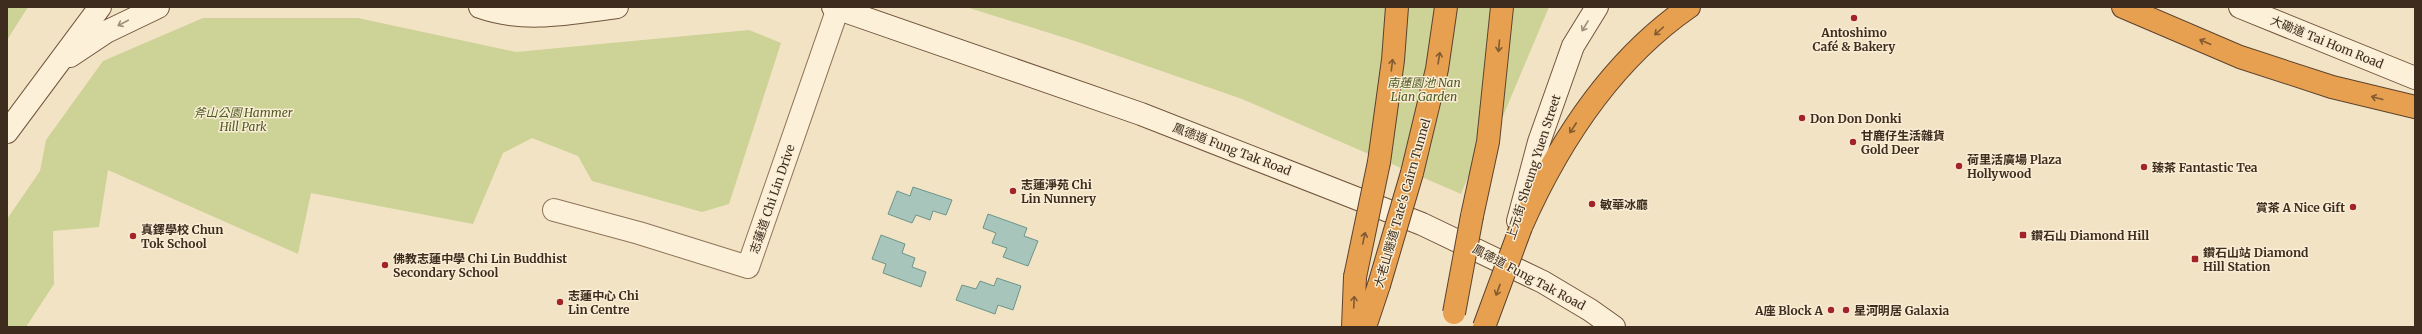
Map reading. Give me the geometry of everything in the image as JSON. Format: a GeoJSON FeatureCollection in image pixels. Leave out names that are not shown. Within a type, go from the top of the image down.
{"type":"FeatureCollection","features":[{"type":"Feature","properties":{"kind":"highway"},"geometry":{"type":"LineString","coordinates":[[1353,327],[1355,276],[1384,131],[1393,60],[1397,7]]}},
{"type":"Feature","properties":{"kind":"highway","name":"大老山隧道 Tate's Cairn Tunnel"},"geometry":{"type":"LineString","coordinates":[[1365,327],[1379,285],[1422,137],[1437,69],[1446,7]]}},
{"type":"Feature","properties":{"kind":"highway"},"geometry":{"type":"LineString","coordinates":[[1452,320],[1488,142],[1502,7]]}},
{"type":"Feature","properties":{"kind":"highway"},"geometry":{"type":"LineString","coordinates":[[1484,327],[1524,220],[1571,131],[1600,90],[1622,65],[1659,31],[1689,7]]}},
{"type":"Feature","properties":{"kind":"highway"},"geometry":{"type":"LineString","coordinates":[[2123,7],[2240,57],[2332,87],[2415,107]]}},
{"type":"Feature","properties":{"kind":"main road"},"geometry":{"type":"LineString","coordinates":[[7,132],[100,7]]}},
{"type":"Feature","properties":{"kind":"main road"},"geometry":{"type":"LineString","coordinates":[[58,64],[106,32],[158,7]]}},
{"type":"Feature","properties":{"kind":"main road"},"geometry":{"type":"LineString","coordinates":[[480,7],[494,12],[530,17],[617,7]]}},
{"type":"Feature","properties":{"kind":"main road","name":"上元街 Sheung Yuen Street"},"geometry":{"type":"LineString","coordinates":[[1501,263],[1516,227],[1539,142],[1573,46],[1597,7]]}},
{"type":"Feature","properties":{"kind":"main road","name":"大磡道 Tai Hom Road"},"geometry":{"type":"LineString","coordinates":[[2240,7],[2415,78]]}},
{"type":"Feature","properties":{"kind":"main road","name":"鳳德道 Fung Tak Road"},"geometry":{"type":"LineString","coordinates":[[836,8],[1007,66],[1214,142],[1422,224],[1543,282],[1590,310],[1614,327]]}},
{"type":"Feature","properties":{"kind":"main road","name":"志蓮道 Chi Lin Drive"},"geometry":{"type":"LineString","coordinates":[[554,210],[639,233],[748,267],[836,8]]}},
{"type":"Feature","properties":{"kind":"green space"},"geometry":{"type":"Polygon","coordinates":[[[7,7],[28,7],[7,40],[7,7]]]}},
{"type":"Feature","properties":{"kind":"green space","name":"南蓮園池 Nan Lian Garden"},"geometry":{"type":"Polygon","coordinates":[[[966,7],[1549,7],[1479,173],[1471,170],[1461,194],[1242,99],[1075,41],[966,7]]]}},
{"type":"Feature","properties":{"kind":"green space","name":"斧山公園 Hammer Hill Park"},"geometry":{"type":"Polygon","coordinates":[[[203,18],[358,18],[516,52],[749,30],[781,43],[729,204],[702,212],[592,181],[578,156],[532,138],[503,153],[473,224],[311,193],[298,254],[108,170],[99,227],[53,231],[54,284],[26,327],[7,327],[7,219],[40,171],[46,140],[103,61],[203,18]]]}},
{"type":"Feature","properties":{"kind":"water"},"geometry":{"type":"Polygon","coordinates":[[[913,187],[952,200],[946,215],[933,211],[930,220],[916,215],[912,223],[888,214],[897,191],[910,196],[913,187]]]}},
{"type":"Feature","properties":{"kind":"water"},"geometry":{"type":"Polygon","coordinates":[[[988,214],[1027,228],[1024,236],[1038,241],[1028,266],[1003,257],[1007,248],[992,243],[996,233],[983,228],[988,214]]]}},
{"type":"Feature","properties":{"kind":"water"},"geometry":{"type":"Polygon","coordinates":[[[881,235],[905,244],[902,253],[915,258],[912,267],[926,272],[921,287],[883,273],[886,264],[872,259],[881,235]]]}},
{"type":"Feature","properties":{"kind":"water"},"geometry":{"type":"Polygon","coordinates":[[[997,278],[1021,286],[1013,310],[998,305],[995,314],[956,300],[962,285],[976,289],[980,281],[994,286],[997,278]]]}},
{"type":"Feature","properties":{"kind":"place","name":"Antoshimo Café & Bakery"},"geometry":{"type":"Point","coordinates":[1854,18]}},
{"type":"Feature","properties":{"kind":"place","name":"Don Don Donki"},"geometry":{"type":"Point","coordinates":[1802,118]}},
{"type":"Feature","properties":{"kind":"place","name":"甘鹿仔生活雜貨 Gold Deer"},"geometry":{"type":"Point","coordinates":[1853,142]}},
{"type":"Feature","properties":{"kind":"place","name":"荷里活廣場 Plaza Hollywood"},"geometry":{"type":"Point","coordinates":[1959,166]}},
{"type":"Feature","properties":{"kind":"place","name":"臻茶 Fantastic Tea"},"geometry":{"type":"Point","coordinates":[2144,167]}},
{"type":"Feature","properties":{"kind":"place","name":"志蓮淨苑 Chi Lin Nunnery"},"geometry":{"type":"Point","coordinates":[1013,191]}},
{"type":"Feature","properties":{"kind":"place","name":"敏華冰廳"},"geometry":{"type":"Point","coordinates":[1592,204]}},
{"type":"Feature","properties":{"kind":"place","name":"賞茶 A Nice Gift"},"geometry":{"type":"Point","coordinates":[2353,207]}},
{"type":"Feature","properties":{"kind":"place","name":"鑽石山 Diamond Hill"},"geometry":{"type":"Point","coordinates":[2023,235]}},
{"type":"Feature","properties":{"kind":"place","name":"真鐸學校 Chun Tok School"},"geometry":{"type":"Point","coordinates":[133,236]}},
{"type":"Feature","properties":{"kind":"place","name":"鑽石山站 Diamond Hill Station"},"geometry":{"type":"Point","coordinates":[2195,259]}},
{"type":"Feature","properties":{"kind":"place","name":"佛教志蓮中學 Chi Lin Buddhist Secondary School"},"geometry":{"type":"Point","coordinates":[385,265]}},
{"type":"Feature","properties":{"kind":"place","name":"志蓮中心 Chi Lin Centre"},"geometry":{"type":"Point","coordinates":[560,302]}},
{"type":"Feature","properties":{"kind":"place","name":"A座 Block A"},"geometry":{"type":"Point","coordinates":[1831,310]}},
{"type":"Feature","properties":{"kind":"place","name":"星河明居 Galaxia"},"geometry":{"type":"Point","coordinates":[1846,310]}}]}
